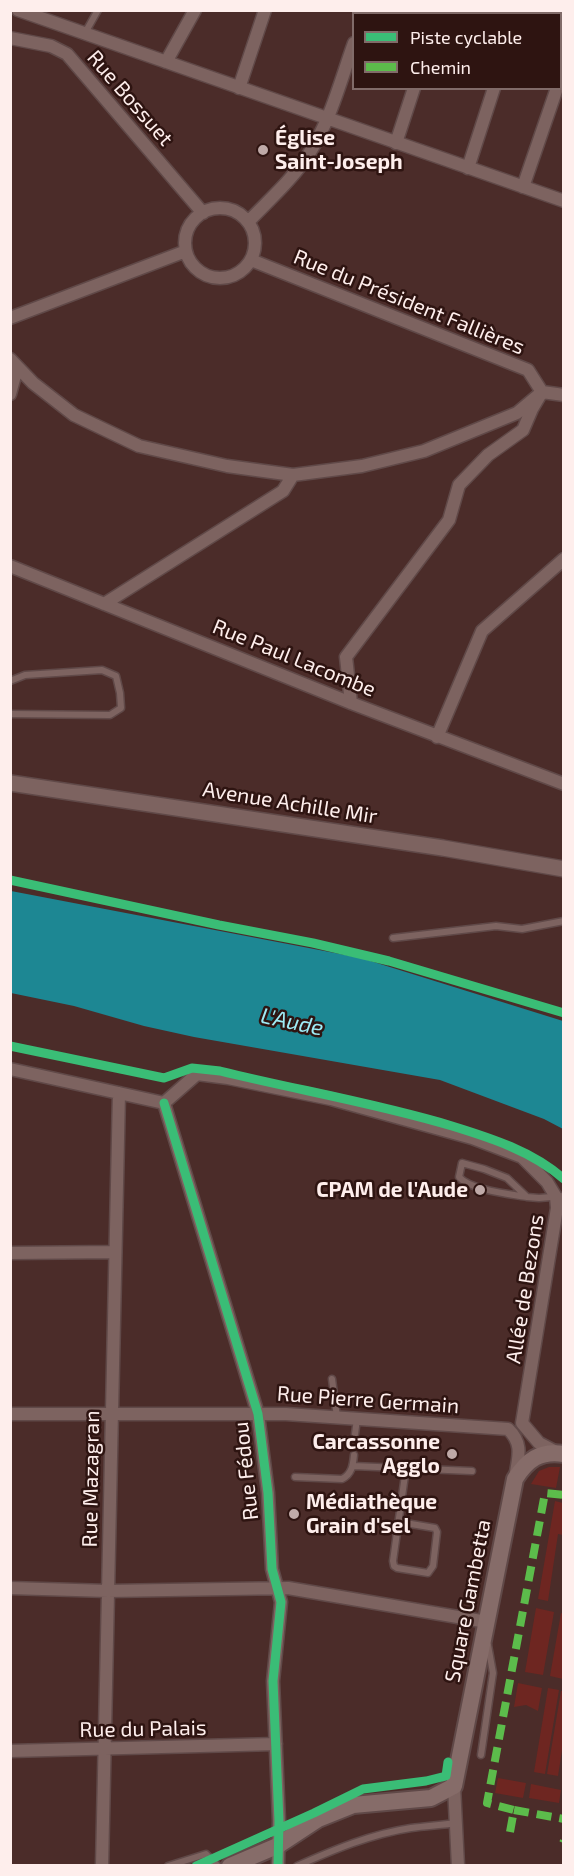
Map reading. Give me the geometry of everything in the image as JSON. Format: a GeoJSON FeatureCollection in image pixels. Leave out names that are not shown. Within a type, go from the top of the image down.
{"type":"FeatureCollection","features":[{"type":"Feature","properties":{"kind":"main road"},"geometry":{"type":"LineString","coordinates":[[515,1479],[525,1464],[537,1455],[562,1452]]}},
{"type":"Feature","properties":{"kind":"main road","name":"Square Gambetta"},"geometry":{"type":"LineString","coordinates":[[454,1786],[515,1479]]}},
{"type":"Feature","properties":{"kind":"main road"},"geometry":{"type":"LineString","coordinates":[[230,1866],[277,1846],[318,1819],[353,1806],[431,1798],[454,1786]]}},
{"type":"Feature","properties":{"kind":"street"},"geometry":{"type":"LineString","coordinates":[[18,10],[564,201]]}},
{"type":"Feature","properties":{"kind":"street"},"geometry":{"type":"LineString","coordinates":[[166,62],[195,10]]}},
{"type":"Feature","properties":{"kind":"street"},"geometry":{"type":"LineString","coordinates":[[239,88],[265,10]]}},
{"type":"Feature","properties":{"kind":"street","name":"Rue Bossuet"},"geometry":{"type":"LineString","coordinates":[[10,39],[51,46],[67,54],[203,213]]}},
{"type":"Feature","properties":{"kind":"street"},"geometry":{"type":"LineString","coordinates":[[248,222],[310,153],[327,119],[352,49]]}},
{"type":"Feature","properties":{"kind":"street"},"geometry":{"type":"LineString","coordinates":[[396,143],[413,90]]}},
{"type":"Feature","properties":{"kind":"street"},"geometry":{"type":"LineString","coordinates":[[468,168],[493,90]]}},
{"type":"Feature","properties":{"kind":"street"},"geometry":{"type":"LineString","coordinates":[[523,187],[556,90]]}},
{"type":"Feature","properties":{"kind":"street"},"geometry":{"type":"LineString","coordinates":[[212,209],[232,210],[248,222],[255,240],[251,260],[233,276],[215,278],[198,271],[190,262],[185,240],[194,220],[203,213],[212,209]]}},
{"type":"Feature","properties":{"kind":"street"},"geometry":{"type":"LineString","coordinates":[[10,318],[186,251]]}},
{"type":"Feature","properties":{"kind":"street","name":"Rue du Président Fallières"},"geometry":{"type":"LineString","coordinates":[[251,260],[528,370],[542,392]]}},
{"type":"Feature","properties":{"kind":"street"},"geometry":{"type":"LineString","coordinates":[[14,363],[33,383],[74,415],[139,446],[227,466],[293,475],[362,466],[424,451],[517,413],[542,392],[564,395]]}},
{"type":"Feature","properties":{"kind":"street"},"geometry":{"type":"LineString","coordinates":[[10,394],[14,363]]}},
{"type":"Feature","properties":{"kind":"street"},"geometry":{"type":"LineString","coordinates":[[351,703],[346,657],[449,520],[459,485],[488,455],[523,430],[542,392]]}},
{"type":"Feature","properties":{"kind":"street"},"geometry":{"type":"LineString","coordinates":[[104,604],[283,491],[293,475]]}},
{"type":"Feature","properties":{"kind":"street"},"geometry":{"type":"LineString","coordinates":[[437,737],[482,631],[564,560]]}},
{"type":"Feature","properties":{"kind":"street","name":"Rue Paul Lacombe"},"geometry":{"type":"LineString","coordinates":[[10,566],[437,737],[564,784]]}},
{"type":"Feature","properties":{"kind":"street","name":"Avenue Achille Mir"},"geometry":{"type":"LineString","coordinates":[[10,783],[397,841],[564,869]]}},
{"type":"Feature","properties":{"kind":"street"},"geometry":{"type":"LineString","coordinates":[[10,1069],[164,1103]]}},
{"type":"Feature","properties":{"kind":"street","name":"Allée de Bezons"},"geometry":{"type":"LineString","coordinates":[[164,1103],[197,1074],[228,1078],[331,1099],[472,1137],[522,1157],[560,1196],[556,1208],[542,1310],[522,1423]]}},
{"type":"Feature","properties":{"kind":"street","name":"Rue Mazagran"},"geometry":{"type":"LineString","coordinates":[[102,1866],[119,1093]]}},
{"type":"Feature","properties":{"kind":"street","name":"Rue Fédou"},"geometry":{"type":"LineString","coordinates":[[164,1103],[258,1413],[268,1493],[272,1569],[281,1602],[273,1681],[279,1821],[278,1866]]}},
{"type":"Feature","properties":{"kind":"street"},"geometry":{"type":"LineString","coordinates":[[10,1253],[116,1252]]}},
{"type":"Feature","properties":{"kind":"street","name":"Rue Pierre Germain"},"geometry":{"type":"LineString","coordinates":[[10,1414],[258,1413],[508,1429],[522,1423]]}},
{"type":"Feature","properties":{"kind":"street"},"geometry":{"type":"LineString","coordinates":[[522,1423],[539,1443],[562,1452]]}},
{"type":"Feature","properties":{"kind":"street"},"geometry":{"type":"LineString","coordinates":[[508,1429],[516,1436],[519,1448],[515,1479]]}},
{"type":"Feature","properties":{"kind":"street"},"geometry":{"type":"LineString","coordinates":[[10,1588],[108,1591],[288,1588],[486,1627]]}},
{"type":"Feature","properties":{"kind":"street","name":"Rue du Palais"},"geometry":{"type":"LineString","coordinates":[[10,1750],[276,1744]]}},
{"type":"Feature","properties":{"kind":"street"},"geometry":{"type":"LineString","coordinates":[[454,1786],[458,1823],[458,1866]]}},
{"type":"Feature","properties":{"kind":"lane"},"geometry":{"type":"LineString","coordinates":[[85,34],[98,10]]}},
{"type":"Feature","properties":{"kind":"lane"},"geometry":{"type":"LineString","coordinates":[[10,681],[25,675],[102,670],[116,676],[120,693],[120,708],[110,715],[10,714]]}},
{"type":"Feature","properties":{"kind":"lane"},"geometry":{"type":"LineString","coordinates":[[393,938],[496,926],[522,929],[564,921]]}},
{"type":"Feature","properties":{"kind":"lane"},"geometry":{"type":"LineString","coordinates":[[527,1197],[507,1178],[462,1163],[459,1177],[462,1181],[485,1189],[527,1197],[560,1196]]}},
{"type":"Feature","properties":{"kind":"lane"},"geometry":{"type":"LineString","coordinates":[[332,1379],[337,1418]]}},
{"type":"Feature","properties":{"kind":"lane"},"geometry":{"type":"LineString","coordinates":[[355,1434],[357,1419]]}},
{"type":"Feature","properties":{"kind":"lane"},"geometry":{"type":"LineString","coordinates":[[295,1477],[342,1479],[348,1476],[353,1466],[354,1455]]}},
{"type":"Feature","properties":{"kind":"lane"},"geometry":{"type":"LineString","coordinates":[[353,1466],[472,1471]]}},
{"type":"Feature","properties":{"kind":"lane"},"geometry":{"type":"LineString","coordinates":[[399,1522],[435,1528],[437,1532],[432,1570],[428,1573],[394,1566],[399,1522],[406,1468]]}},
{"type":"Feature","properties":{"kind":"lane"},"geometry":{"type":"LineString","coordinates":[[482,1755],[494,1673],[486,1627]]}},
{"type":"Feature","properties":{"kind":"lane"},"geometry":{"type":"LineString","coordinates":[[297,1866],[334,1850],[382,1834],[410,1828],[458,1823]]}},
{"type":"Feature","properties":{"kind":"lane"},"geometry":{"type":"LineString","coordinates":[[168,1866],[206,1854],[218,1866]]}},
{"type":"Feature","properties":{"kind":"shaded area"},"geometry":{"type":"Polygon","coordinates":[[[549,1467],[560,1467],[556,1488],[531,1484],[539,1471],[549,1467]]]}},
{"type":"Feature","properties":{"kind":"shaded area"},"geometry":{"type":"Polygon","coordinates":[[[555,1501],[563,1503],[563,1535],[558,1534],[548,1601],[538,1599],[555,1501]]]}},
{"type":"Feature","properties":{"kind":"shaded area"},"geometry":{"type":"Polygon","coordinates":[[[536,1608],[554,1612],[543,1675],[525,1672],[536,1608]]]}},
{"type":"Feature","properties":{"kind":"shaded area"},"geometry":{"type":"Polygon","coordinates":[[[561,1613],[564,1614],[563,1679],[550,1676],[561,1613]]]}},
{"type":"Feature","properties":{"kind":"shaded area"},"geometry":{"type":"Polygon","coordinates":[[[518,1683],[542,1688],[538,1711],[526,1705],[514,1707],[518,1683]]]}},
{"type":"Feature","properties":{"kind":"shaded area"},"geometry":{"type":"Polygon","coordinates":[[[548,1688],[559,1690],[545,1774],[534,1772],[548,1688]]]}},
{"type":"Feature","properties":{"kind":"shaded area"},"geometry":{"type":"Polygon","coordinates":[[[561,1691],[563,1691],[563,1744],[558,1776],[547,1774],[561,1691]]]}},
{"type":"Feature","properties":{"kind":"shaded area"},"geometry":{"type":"Polygon","coordinates":[[[498,1778],[526,1783],[523,1798],[495,1793],[498,1778]]]}},
{"type":"Feature","properties":{"kind":"shaded area"},"geometry":{"type":"Polygon","coordinates":[[[531,1784],[561,1790],[559,1803],[529,1798],[531,1784]]]}},
{"type":"Feature","properties":{"kind":"water","name":"L'Aude"},"geometry":{"type":"Polygon","coordinates":[[[11,891],[361,958],[563,1021],[563,1129],[544,1119],[440,1080],[194,1037],[144,1026],[74,1006],[11,993],[11,891]]]}},
{"type":"Feature","properties":{"kind":"marked path"},"geometry":{"type":"LineString","coordinates":[[510,1832],[514,1810],[487,1803],[545,1493],[564,1495]]}},
{"type":"Feature","properties":{"kind":"marked path"},"geometry":{"type":"LineString","coordinates":[[514,1810],[564,1819]]}},
{"type":"Feature","properties":{"kind":"cycle path"},"geometry":{"type":"LineString","coordinates":[[10,880],[389,961],[564,1013]]}},
{"type":"Feature","properties":{"kind":"cycle path"},"geometry":{"type":"LineString","coordinates":[[10,1046],[164,1078],[192,1068],[220,1071],[395,1110],[511,1146],[552,1169],[564,1179]]}},
{"type":"Feature","properties":{"kind":"cycle path"},"geometry":{"type":"LineString","coordinates":[[164,1103],[258,1414],[268,1493],[272,1569],[281,1602],[273,1681],[279,1821],[278,1866]]}},
{"type":"Feature","properties":{"kind":"cycle path"},"geometry":{"type":"LineString","coordinates":[[196,1866],[363,1789],[426,1781],[446,1776],[448,1762]]}},
{"type":"Feature","properties":{"kind":"place","name":"Église Saint-Joseph"},"geometry":{"type":"Point","coordinates":[263,150]}},
{"type":"Feature","properties":{"kind":"place","name":"CPAM de l'Aude"},"geometry":{"type":"Point","coordinates":[480,1190]}},
{"type":"Feature","properties":{"kind":"place","name":"Carcassonne Agglo"},"geometry":{"type":"Point","coordinates":[452,1454]}},
{"type":"Feature","properties":{"kind":"place","name":"Médiathèque Grain d'sel"},"geometry":{"type":"Point","coordinates":[294,1514]}}]}
